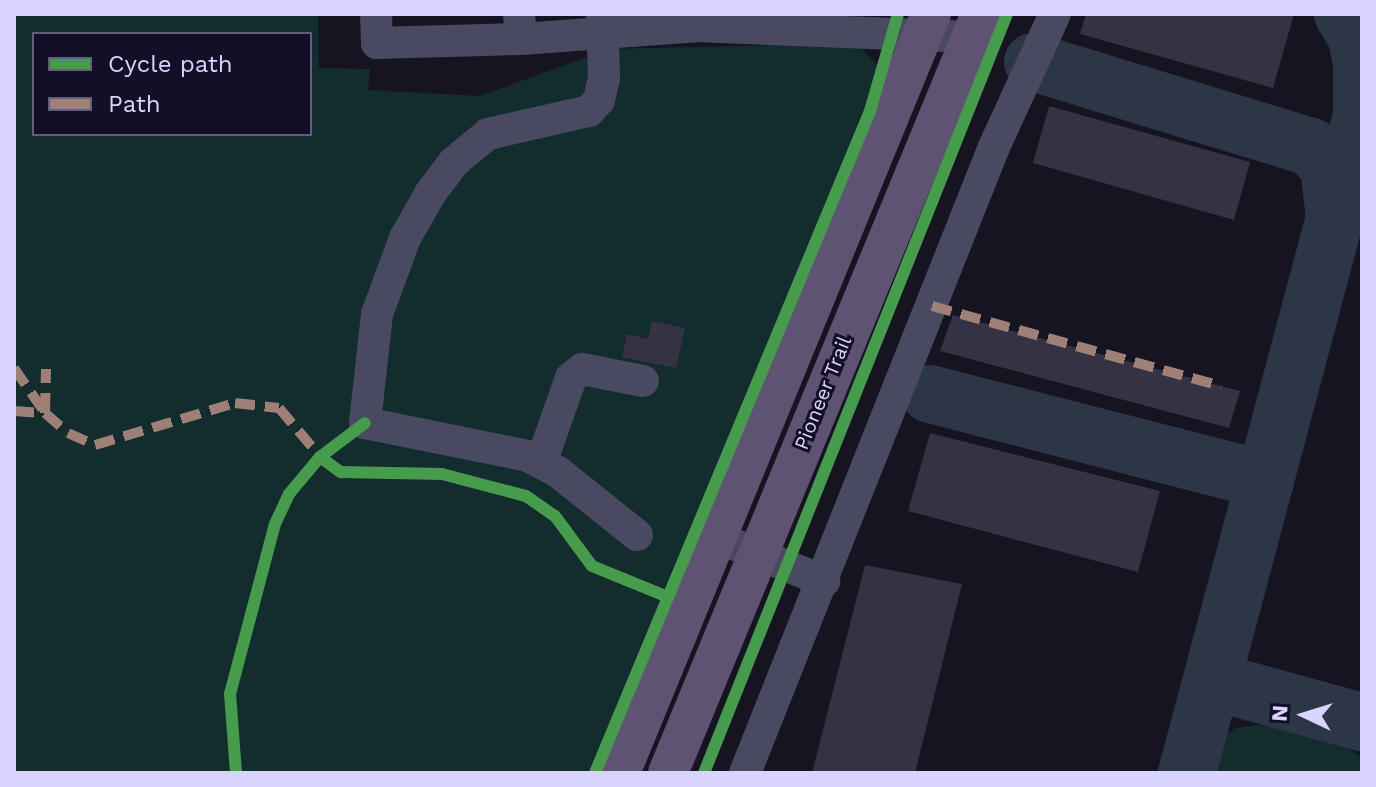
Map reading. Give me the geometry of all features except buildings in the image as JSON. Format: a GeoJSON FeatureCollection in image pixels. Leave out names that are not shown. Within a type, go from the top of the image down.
{"type":"FeatureCollection","features":[{"type":"Feature","properties":{"kind":"main road"},"geometry":{"type":"LineString","coordinates":[[620,773],[926,25]]}},
{"type":"Feature","properties":{"kind":"main road","name":"Pioneer Trail"},"geometry":{"type":"LineString","coordinates":[[668,773],[976,26]]}},
{"type":"Feature","properties":{"kind":"street"},"geometry":{"type":"LineString","coordinates":[[376,14],[377,43],[520,27],[976,26]]}},
{"type":"Feature","properties":{"kind":"street"},"geometry":{"type":"LineString","coordinates":[[745,773],[824,581],[994,147],[1055,14]]}},
{"type":"Feature","properties":{"kind":"street"},"geometry":{"type":"LineString","coordinates":[[595,28],[604,78],[599,100],[589,111],[525,121],[488,134],[454,162],[430,194],[389,277],[368,354],[365,423],[389,432],[463,438],[541,463],[637,535]]}},
{"type":"Feature","properties":{"kind":"street"},"geometry":{"type":"LineString","coordinates":[[541,463],[571,378],[582,369],[643,381]]}},
{"type":"Feature","properties":{"kind":"street"},"geometry":{"type":"LineString","coordinates":[[716,537],[824,581]]}},
{"type":"Feature","properties":{"kind":"green space"},"geometry":{"type":"Polygon","coordinates":[[[14,14],[318,14],[319,68],[370,69],[368,90],[480,96],[609,49],[856,43],[878,66],[882,91],[604,773],[14,773],[14,14]]]}},
{"type":"Feature","properties":{"kind":"green space"},"geometry":{"type":"Polygon","coordinates":[[[1264,724],[1343,744],[1362,758],[1362,773],[1206,773],[1221,738],[1236,728],[1264,724]]]}},
{"type":"Feature","properties":{"kind":"taxiway"},"geometry":{"type":"LineString","coordinates":[[1343,14],[1357,37],[1362,65],[1362,118]]}},
{"type":"Feature","properties":{"kind":"taxiway"},"geometry":{"type":"LineString","coordinates":[[1033,62],[1311,147],[1329,166],[1335,217]]}},
{"type":"Feature","properties":{"kind":"taxiway"},"geometry":{"type":"LineString","coordinates":[[1187,773],[1362,116]]}},
{"type":"Feature","properties":{"kind":"taxiway"},"geometry":{"type":"LineString","coordinates":[[930,394],[1265,480]]}},
{"type":"Feature","properties":{"kind":"taxiway"},"geometry":{"type":"LineString","coordinates":[[1212,681],[1362,722]]}},
{"type":"Feature","properties":{"kind":"marked path"},"geometry":{"type":"LineString","coordinates":[[932,306],[1221,386]]}},
{"type":"Feature","properties":{"kind":"marked path"},"geometry":{"type":"LineString","coordinates":[[14,368],[45,413]]}},
{"type":"Feature","properties":{"kind":"marked path"},"geometry":{"type":"LineString","coordinates":[[45,413],[46,369]]}},
{"type":"Feature","properties":{"kind":"marked path"},"geometry":{"type":"LineString","coordinates":[[14,411],[45,413],[68,433],[95,445],[235,403],[279,408],[324,461]]}},
{"type":"Feature","properties":{"kind":"cycle path"},"geometry":{"type":"LineString","coordinates":[[595,773],[870,111],[898,14]]}},
{"type":"Feature","properties":{"kind":"cycle path"},"geometry":{"type":"LineString","coordinates":[[704,773],[1007,14]]}},
{"type":"Feature","properties":{"kind":"cycle path"},"geometry":{"type":"LineString","coordinates":[[236,773],[230,694],[275,524],[289,494],[320,457],[365,423]]}},
{"type":"Feature","properties":{"kind":"cycle path"},"geometry":{"type":"LineString","coordinates":[[320,457],[341,472],[442,474],[526,496],[555,516],[592,566],[668,597]]}}]}
